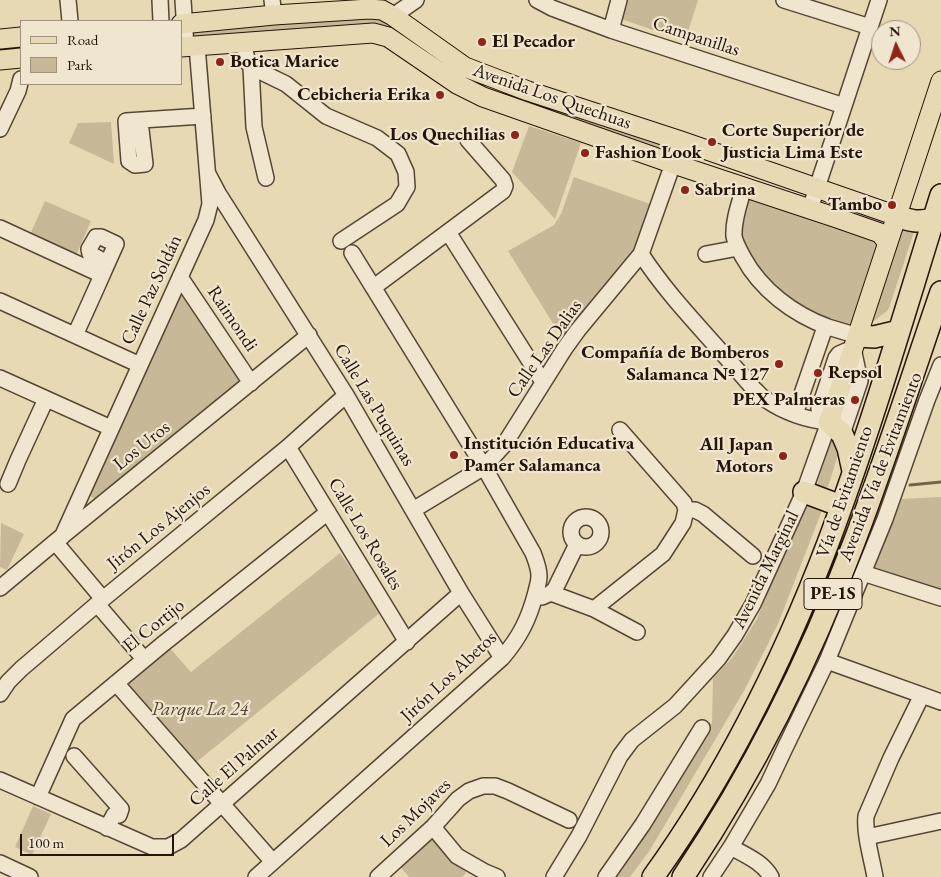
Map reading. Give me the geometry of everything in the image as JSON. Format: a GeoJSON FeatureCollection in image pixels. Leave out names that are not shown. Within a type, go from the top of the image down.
{"type":"FeatureCollection","features":[{"type":"Feature","properties":{"kind":"highway","name":"Vía de Evitamiento"},"geometry":{"type":"LineString","coordinates":[[653,877],[706,795],[736,742],[797,618],[819,566],[880,392],[941,195]]}},
{"type":"Feature","properties":{"kind":"highway"},"geometry":{"type":"LineString","coordinates":[[897,216],[918,222],[933,219]]}},
{"type":"Feature","properties":{"kind":"highway","name":"Vía de Evitamiento"},"geometry":{"type":"LineString","coordinates":[[683,877],[731,800],[771,729],[818,629],[850,554],[870,500],[941,292]]}},
{"type":"Feature","properties":{"kind":"highway"},"geometry":{"type":"LineString","coordinates":[[856,342],[899,331]]}},
{"type":"Feature","properties":{"kind":"highway"},"geometry":{"type":"LineString","coordinates":[[830,422],[848,448],[853,471]]}},
{"type":"Feature","properties":{"kind":"highway"},"geometry":{"type":"LineString","coordinates":[[804,492],[841,506]]}},
{"type":"Feature","properties":{"kind":"main road","name":"Avenida Los Quechuas"},"geometry":{"type":"LineString","coordinates":[[183,24],[273,8],[382,10],[394,16],[466,67],[528,91],[681,141],[897,216]]}},
{"type":"Feature","properties":{"kind":"main road","name":"Avenida Los Quechuas"},"geometry":{"type":"LineString","coordinates":[[188,47],[379,34],[388,37],[457,84],[483,97],[880,233],[888,243]]}},
{"type":"Feature","properties":{"kind":"main road"},"geometry":{"type":"LineString","coordinates":[[0,39],[20,37]]}},
{"type":"Feature","properties":{"kind":"main road"},"geometry":{"type":"LineString","coordinates":[[0,60],[20,58]]}},
{"type":"Feature","properties":{"kind":"main road","name":"Avenida Marginal"},"geometry":{"type":"LineString","coordinates":[[830,422],[941,81]]}},
{"type":"Feature","properties":{"kind":"street"},"geometry":{"type":"LineString","coordinates":[[68,0],[70,20]]}},
{"type":"Feature","properties":{"kind":"street"},"geometry":{"type":"LineString","coordinates":[[160,0],[161,20]]}},
{"type":"Feature","properties":{"kind":"street","name":"Calle Paz Soldán"},"geometry":{"type":"LineString","coordinates":[[58,539],[83,489],[206,220],[210,204],[203,116],[183,24],[183,0]]}},
{"type":"Feature","properties":{"kind":"street"},"geometry":{"type":"LineString","coordinates":[[394,16],[416,0]]}},
{"type":"Feature","properties":{"kind":"street","name":"Campanillas"},"geometry":{"type":"LineString","coordinates":[[537,0],[552,8],[610,30],[844,106]]}},
{"type":"Feature","properties":{"kind":"street"},"geometry":{"type":"LineString","coordinates":[[610,30],[619,0]]}},
{"type":"Feature","properties":{"kind":"street"},"geometry":{"type":"LineString","coordinates":[[784,0],[870,27]]}},
{"type":"Feature","properties":{"kind":"street"},"geometry":{"type":"LineString","coordinates":[[810,209],[879,0]]}},
{"type":"Feature","properties":{"kind":"street"},"geometry":{"type":"LineString","coordinates":[[244,42],[248,63],[251,67],[254,127],[266,178]]}},
{"type":"Feature","properties":{"kind":"street"},"geometry":{"type":"LineString","coordinates":[[251,67],[286,84],[326,116],[377,138],[398,154],[406,172],[407,187],[397,204],[341,241]]}},
{"type":"Feature","properties":{"kind":"street"},"geometry":{"type":"LineString","coordinates":[[0,129],[20,83]]}},
{"type":"Feature","properties":{"kind":"street"},"geometry":{"type":"LineString","coordinates":[[140,121],[203,116]]}},
{"type":"Feature","properties":{"kind":"street"},"geometry":{"type":"LineString","coordinates":[[374,288],[503,191],[506,186],[503,180],[468,140]]}},
{"type":"Feature","properties":{"kind":"street","name":"Calle Las Dalias"},"geometry":{"type":"LineString","coordinates":[[413,510],[484,467],[504,444],[564,348],[641,254],[681,141]]}},
{"type":"Feature","properties":{"kind":"street","name":"Calle Las Puquinas"},"geometry":{"type":"LineString","coordinates":[[208,174],[346,395],[502,658]]}},
{"type":"Feature","properties":{"kind":"street"},"geometry":{"type":"LineString","coordinates":[[641,254],[660,282],[764,399],[783,409],[797,407],[816,421],[830,422],[860,381],[856,342],[790,309],[766,288],[749,267],[734,238],[744,187]]}},
{"type":"Feature","properties":{"kind":"street"},"geometry":{"type":"LineString","coordinates":[[0,228],[105,269]]}},
{"type":"Feature","properties":{"kind":"street"},"geometry":{"type":"LineString","coordinates":[[448,232],[543,382]]}},
{"type":"Feature","properties":{"kind":"street"},"geometry":{"type":"LineString","coordinates":[[75,335],[105,269],[116,244],[101,237],[96,237],[89,249],[90,254],[105,269]]}},
{"type":"Feature","properties":{"kind":"street"},"geometry":{"type":"LineString","coordinates":[[706,254],[738,248]]}},
{"type":"Feature","properties":{"kind":"street","name":"Jirón Los Abetos"},"geometry":{"type":"LineString","coordinates":[[256,877],[502,658],[516,642],[525,625],[534,601],[539,579],[538,566],[533,553],[484,467],[352,253]]}},
{"type":"Feature","properties":{"kind":"street","name":"Raimondi"},"geometry":{"type":"LineString","coordinates":[[180,276],[251,383]]}},
{"type":"Feature","properties":{"kind":"street"},"geometry":{"type":"LineString","coordinates":[[0,301],[140,365]]}},
{"type":"Feature","properties":{"kind":"street"},"geometry":{"type":"LineString","coordinates":[[797,407],[824,330],[828,327]]}},
{"type":"Feature","properties":{"kind":"street","name":"Los Uros"},"geometry":{"type":"LineString","coordinates":[[0,588],[309,335]]}},
{"type":"Feature","properties":{"kind":"street","name":"Avenida Vía de Evitamiento"},"geometry":{"type":"LineString","coordinates":[[711,877],[768,784],[827,662],[885,519],[941,365]]}},
{"type":"Feature","properties":{"kind":"street"},"geometry":{"type":"LineString","coordinates":[[0,378],[111,428]]}},
{"type":"Feature","properties":{"kind":"street"},"geometry":{"type":"LineString","coordinates":[[860,381],[880,392]]}},
{"type":"Feature","properties":{"kind":"street","name":"Jirón Los Ajenjos"},"geometry":{"type":"LineString","coordinates":[[0,694],[8,682],[21,669],[288,447],[346,395]]}},
{"type":"Feature","properties":{"kind":"street"},"geometry":{"type":"LineString","coordinates":[[8,484],[46,399]]}},
{"type":"Feature","properties":{"kind":"street","name":"Avenida Marginal"},"geometry":{"type":"LineString","coordinates":[[554,877],[582,830],[620,756],[632,740],[675,706],[718,658],[735,635],[753,604],[804,492],[830,422]]}},
{"type":"Feature","properties":{"kind":"street"},"geometry":{"type":"LineString","coordinates":[[594,609],[663,554],[683,523],[686,510],[684,503],[620,430]]}},
{"type":"Feature","properties":{"kind":"street","name":"Calle Los Rosales"},"geometry":{"type":"LineString","coordinates":[[288,447],[407,642]]}},
{"type":"Feature","properties":{"kind":"street"},"geometry":{"type":"LineString","coordinates":[[83,489],[90,502],[100,505]]}},
{"type":"Feature","properties":{"kind":"street"},"geometry":{"type":"LineString","coordinates":[[686,510],[695,510],[703,514],[753,556]]}},
{"type":"Feature","properties":{"kind":"street","name":"El Cortijo"},"geometry":{"type":"LineString","coordinates":[[38,797],[73,719],[144,659],[328,512]]}},
{"type":"Feature","properties":{"kind":"street"},"geometry":{"type":"LineString","coordinates":[[58,539],[100,602],[144,659]]}},
{"type":"Feature","properties":{"kind":"street"},"geometry":{"type":"LineString","coordinates":[[534,601],[555,589],[577,544]]}},
{"type":"Feature","properties":{"kind":"street"},"geometry":{"type":"LineString","coordinates":[[863,573],[941,598]]}},
{"type":"Feature","properties":{"kind":"street","name":"Calle El Palmar"},"geometry":{"type":"LineString","coordinates":[[0,780],[152,847],[168,847],[181,840],[462,593]]}},
{"type":"Feature","properties":{"kind":"street"},"geometry":{"type":"LineString","coordinates":[[551,593],[594,609],[637,632]]}},
{"type":"Feature","properties":{"kind":"street"},"geometry":{"type":"LineString","coordinates":[[827,662],[941,702]]}},
{"type":"Feature","properties":{"kind":"street"},"geometry":{"type":"LineString","coordinates":[[116,683],[273,862]]}},
{"type":"Feature","properties":{"kind":"street"},"geometry":{"type":"LineString","coordinates":[[875,877],[867,837],[866,819],[891,758],[922,695]]}},
{"type":"Feature","properties":{"kind":"street"},"geometry":{"type":"LineString","coordinates":[[606,877],[642,824],[702,728]]}},
{"type":"Feature","properties":{"kind":"street"},"geometry":{"type":"LineString","coordinates":[[74,756],[121,809],[119,815],[121,818],[112,830]]}},
{"type":"Feature","properties":{"kind":"street","name":"Los Mojaves"},"geometry":{"type":"LineString","coordinates":[[378,877],[433,827],[458,799],[469,790],[482,786],[495,786],[508,791],[569,820]]}},
{"type":"Feature","properties":{"kind":"street"},"geometry":{"type":"LineString","coordinates":[[867,837],[941,821]]}},
{"type":"Feature","properties":{"kind":"street"},"geometry":{"type":"LineString","coordinates":[[433,827],[472,872],[496,877]]}},
{"type":"Feature","properties":{"kind":"street"},"geometry":{"type":"LineString","coordinates":[[731,847],[764,867],[771,877]]}},
{"type":"Feature","properties":{"kind":"street"},"geometry":{"type":"LineString","coordinates":[[0,864],[30,877]]}},
{"type":"Feature","properties":{"kind":"green space"},"geometry":{"type":"Polygon","coordinates":[[[626,0],[698,0],[685,41],[618,18],[626,0]]]}},
{"type":"Feature","properties":{"kind":"green space"},"geometry":{"type":"Polygon","coordinates":[[[374,15],[444,57],[670,144],[667,156],[484,93],[397,34],[189,40],[190,26],[374,15]]]}},
{"type":"Feature","properties":{"kind":"green space"},"geometry":{"type":"Polygon","coordinates":[[[111,122],[114,164],[69,143],[78,123],[111,122]]]}},
{"type":"Feature","properties":{"kind":"green space"},"geometry":{"type":"Polygon","coordinates":[[[529,126],[581,143],[555,219],[512,172],[529,126]]]}},
{"type":"Feature","properties":{"kind":"green space"},"geometry":{"type":"Polygon","coordinates":[[[574,177],[653,205],[637,247],[621,270],[562,338],[508,251],[554,225],[561,214],[574,177]]]}},
{"type":"Feature","properties":{"kind":"green space"},"geometry":{"type":"Polygon","coordinates":[[[750,195],[880,242],[857,320],[849,325],[808,309],[789,297],[764,274],[749,255],[741,239],[744,205],[750,195]]]}},
{"type":"Feature","properties":{"kind":"green space"},"geometry":{"type":"Polygon","coordinates":[[[45,201],[91,221],[74,260],[28,239],[45,201]]]}},
{"type":"Feature","properties":{"kind":"green space"},"geometry":{"type":"Polygon","coordinates":[[[900,225],[913,229],[914,232],[889,308],[871,323],[900,225]]]}},
{"type":"Feature","properties":{"kind":"green space"},"geometry":{"type":"Polygon","coordinates":[[[180,284],[245,381],[96,500],[89,495],[180,284]]]}},
{"type":"Feature","properties":{"kind":"green space"},"geometry":{"type":"Polygon","coordinates":[[[832,440],[836,441],[839,450],[826,493],[816,488],[832,440]]]}},
{"type":"Feature","properties":{"kind":"green space"},"geometry":{"type":"Polygon","coordinates":[[[941,497],[941,595],[873,572],[902,499],[941,497]]]}},
{"type":"Feature","properties":{"kind":"green space"},"geometry":{"type":"Polygon","coordinates":[[[810,504],[820,509],[821,513],[778,624],[745,689],[650,850],[630,877],[611,877],[712,722],[713,678],[732,658],[757,619],[800,511],[810,504]]]}},
{"type":"Feature","properties":{"kind":"green space"},"geometry":{"type":"Polygon","coordinates":[[[1,523],[24,534],[7,570],[0,567],[1,523]]]}},
{"type":"Feature","properties":{"kind":"green space","name":"Parque La 24"},"geometry":{"type":"Polygon","coordinates":[[[340,553],[381,612],[194,764],[125,682],[168,646],[191,672],[340,553]]]}},
{"type":"Feature","properties":{"kind":"green space"},"geometry":{"type":"Polygon","coordinates":[[[33,806],[51,814],[32,855],[15,847],[33,806]]]}},
{"type":"Feature","properties":{"kind":"green space"},"geometry":{"type":"Polygon","coordinates":[[[431,836],[447,854],[465,869],[466,873],[462,877],[409,877],[397,863],[431,836]]]}},
{"type":"Feature","properties":{"kind":"waterway"},"geometry":{"type":"LineString","coordinates":[[910,485],[941,482]]}},
{"type":"Feature","properties":{"kind":"place","name":"El Pecador"},"geometry":{"type":"Point","coordinates":[482,42]}},
{"type":"Feature","properties":{"kind":"place","name":"Botica Marice"},"geometry":{"type":"Point","coordinates":[220,62]}},
{"type":"Feature","properties":{"kind":"place","name":"Cebicheria Erika"},"geometry":{"type":"Point","coordinates":[440,95]}},
{"type":"Feature","properties":{"kind":"place","name":"Los Quechilias"},"geometry":{"type":"Point","coordinates":[515,135]}},
{"type":"Feature","properties":{"kind":"place","name":"Corte Superior de Justicia Lima Este"},"geometry":{"type":"Point","coordinates":[712,142]}},
{"type":"Feature","properties":{"kind":"place","name":"Fashion Look"},"geometry":{"type":"Point","coordinates":[585,153]}},
{"type":"Feature","properties":{"kind":"place","name":"Sabrina"},"geometry":{"type":"Point","coordinates":[685,190]}},
{"type":"Feature","properties":{"kind":"place","name":"Tambo"},"geometry":{"type":"Point","coordinates":[892,205]}},
{"type":"Feature","properties":{"kind":"place","name":"Compañía de Bomberos Salamanca Nº 127"},"geometry":{"type":"Point","coordinates":[779,364]}},
{"type":"Feature","properties":{"kind":"place","name":"Repsol"},"geometry":{"type":"Point","coordinates":[818,373]}},
{"type":"Feature","properties":{"kind":"place","name":"PEX Palmeras"},"geometry":{"type":"Point","coordinates":[855,400]}},
{"type":"Feature","properties":{"kind":"place","name":"Institución Educativa Pamer Salamanca"},"geometry":{"type":"Point","coordinates":[454,455]}},
{"type":"Feature","properties":{"kind":"place","name":"All Japan Motors"},"geometry":{"type":"Point","coordinates":[783,456]}}]}
